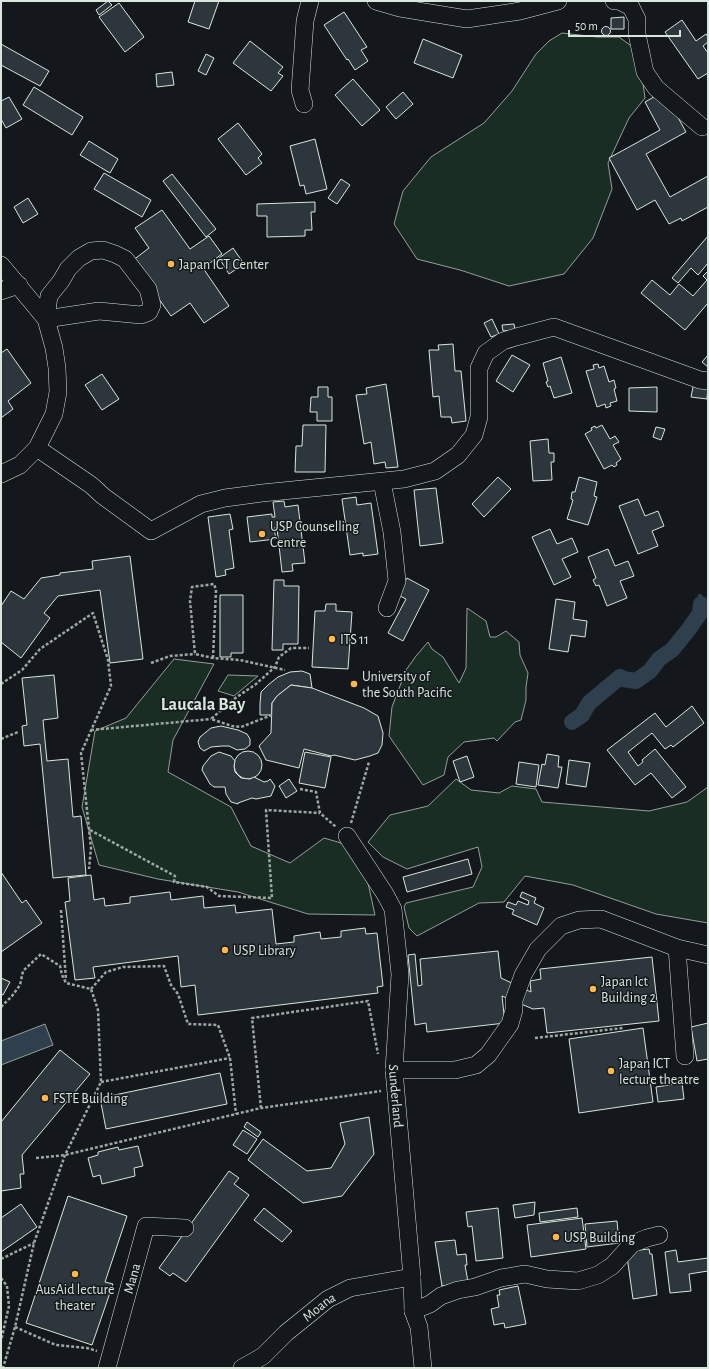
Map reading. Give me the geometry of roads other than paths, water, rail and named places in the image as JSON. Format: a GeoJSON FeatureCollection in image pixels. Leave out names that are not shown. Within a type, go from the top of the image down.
{"type":"FeatureCollection","features":[{"type":"Feature","properties":{"kind":"street"},"geometry":{"type":"LineString","coordinates":[[304,104],[300,90],[305,21],[310,1]]}},
{"type":"Feature","properties":{"kind":"street"},"geometry":{"type":"LineString","coordinates":[[376,1],[400,8],[467,19],[520,11],[558,1]]}},
{"type":"Feature","properties":{"kind":"street"},"geometry":{"type":"LineString","coordinates":[[614,1],[620,1],[631,7],[637,19],[637,34],[645,72],[656,88],[702,127]]}},
{"type":"Feature","properties":{"kind":"street"},"geometry":{"type":"LineString","coordinates":[[1,474],[20,464],[37,448],[54,414],[58,392],[57,368],[46,319],[49,296],[68,269],[79,258],[91,251],[103,250],[116,254],[125,259],[148,289],[152,306],[148,312],[142,315],[99,311],[46,319]]}},
{"type":"Feature","properties":{"kind":"street"},"geometry":{"type":"LineString","coordinates":[[1,265],[46,319]]}},
{"type":"Feature","properties":{"kind":"street"},"geometry":{"type":"LineString","coordinates":[[1,291],[18,285]]}},
{"type":"Feature","properties":{"kind":"street"},"geometry":{"type":"LineString","coordinates":[[37,448],[91,485],[102,496],[152,532],[201,504],[225,498],[278,491],[382,482],[404,479],[435,471],[458,455],[474,435],[479,417],[479,368],[486,353],[503,341],[516,337],[554,327],[700,380],[708,381]]}},
{"type":"Feature","properties":{"kind":"street"},"geometry":{"type":"LineString","coordinates":[[382,482],[392,532],[397,581],[387,608]]}},
{"type":"Feature","properties":{"kind":"street","name":"Sunderland"},"geometry":{"type":"LineString","coordinates":[[347,836],[385,894],[393,909],[400,974],[394,1070],[412,1277],[413,1311],[419,1327],[423,1368]]}},
{"type":"Feature","properties":{"kind":"street"},"geometry":{"type":"LineString","coordinates":[[394,1070],[455,1070],[476,1065],[482,1060],[510,1024],[514,1010],[514,1000],[523,975],[538,949],[561,926],[579,920],[601,919],[677,948],[708,955]]}},
{"type":"Feature","properties":{"kind":"street"},"geometry":{"type":"LineString","coordinates":[[677,948],[686,1056]]}},
{"type":"Feature","properties":{"kind":"street","name":"Mana"},"geometry":{"type":"LineString","coordinates":[[109,1361],[146,1226],[185,1228]]}},
{"type":"Feature","properties":{"kind":"street"},"geometry":{"type":"LineString","coordinates":[[413,1311],[430,1304],[441,1296],[501,1278],[525,1274],[546,1279],[578,1281],[598,1275],[612,1266],[632,1244],[659,1235]]}},
{"type":"Feature","properties":{"kind":"street","name":"Moana"},"geometry":{"type":"LineString","coordinates":[[242,1368],[263,1356],[286,1333],[328,1299],[350,1288],[412,1277]]}},
{"type":"Feature","properties":{"kind":"water"},"geometry":{"type":"Polygon","coordinates":[[[45,1024],[53,1045],[1,1065],[1,1041],[45,1024]]]}},
{"type":"Feature","properties":{"kind":"waterway"},"geometry":{"type":"LineString","coordinates":[[700,596],[701,604]]}},
{"type":"Feature","properties":{"kind":"waterway"},"geometry":{"type":"LineString","coordinates":[[572,722],[582,715],[589,703],[620,677],[623,679],[636,681],[650,671],[659,659],[672,650],[689,629],[700,613],[701,604]]}},
{"type":"Feature","properties":{"kind":"place","name":"Japan ICT Center"},"geometry":{"type":"Point","coordinates":[171,264]}},
{"type":"Feature","properties":{"kind":"place","name":"USP Counselling Centre"},"geometry":{"type":"Point","coordinates":[262,534]}},
{"type":"Feature","properties":{"kind":"place","name":"ITS 11"},"geometry":{"type":"Point","coordinates":[332,639]}},
{"type":"Feature","properties":{"kind":"place","name":"University of the South Pacific"},"geometry":{"type":"Point","coordinates":[354,684]}},
{"type":"Feature","properties":{"kind":"place","name":"USP Library"},"geometry":{"type":"Point","coordinates":[225,950]}},
{"type":"Feature","properties":{"kind":"place","name":"Japan Ict Building 2"},"geometry":{"type":"Point","coordinates":[593,989]}},
{"type":"Feature","properties":{"kind":"place","name":"Japan ICT lecture theatre"},"geometry":{"type":"Point","coordinates":[611,1071]}},
{"type":"Feature","properties":{"kind":"place","name":"FSTE Building"},"geometry":{"type":"Point","coordinates":[45,1098]}},
{"type":"Feature","properties":{"kind":"place","name":"USP Building"},"geometry":{"type":"Point","coordinates":[556,1237]}},
{"type":"Feature","properties":{"kind":"place","name":"AusAid lecture theater"},"geometry":{"type":"Point","coordinates":[75,1274]}},
{"type":"Feature","properties":{"kind":"district","name":"Laucala Bay"},"geometry":{"type":"Point","coordinates":[203,704]}}]}
